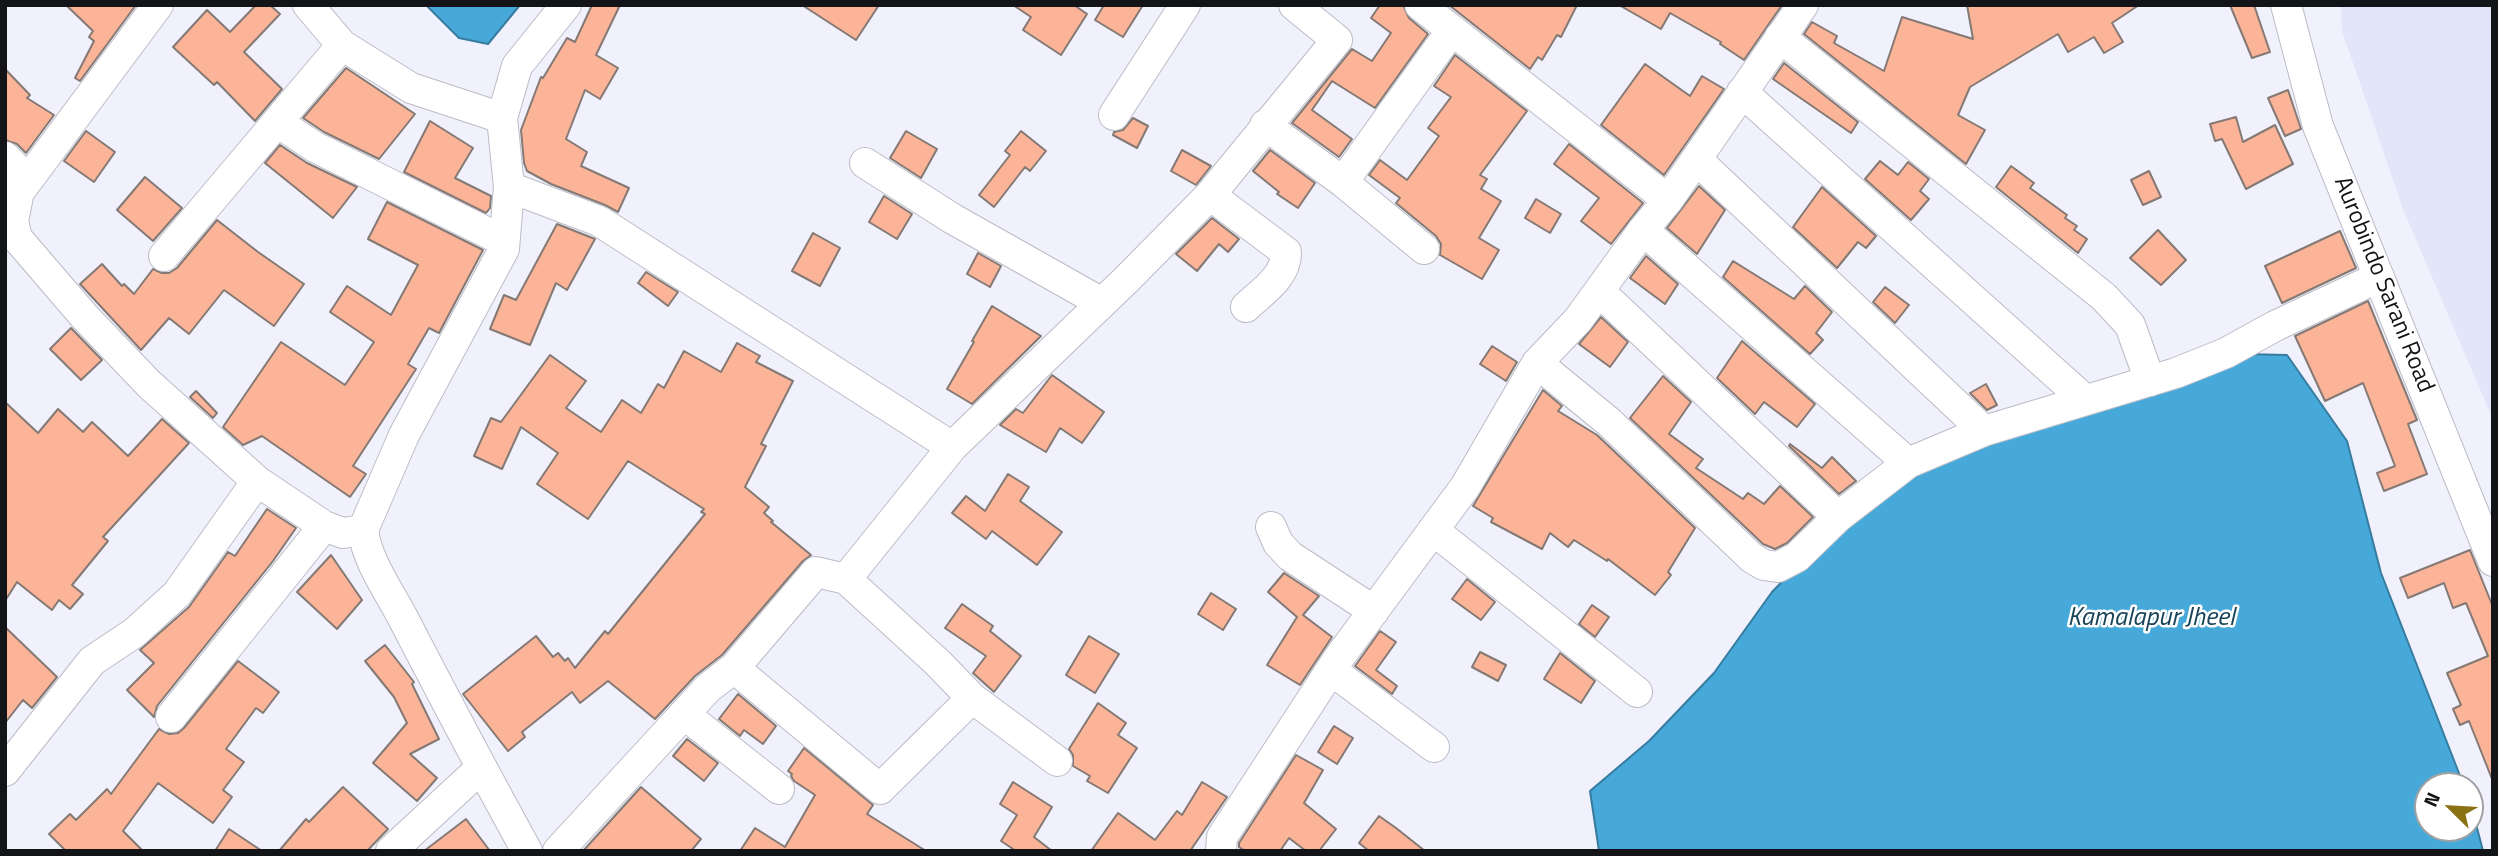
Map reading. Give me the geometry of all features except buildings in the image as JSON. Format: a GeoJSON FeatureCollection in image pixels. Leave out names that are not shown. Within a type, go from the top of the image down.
{"type":"FeatureCollection","features":[{"type":"Feature","properties":{"kind":"street"},"geometry":{"type":"LineString","coordinates":[[19,192],[158,5]]}},
{"type":"Feature","properties":{"kind":"street"},"geometry":{"type":"LineString","coordinates":[[308,5],[342,45],[411,88],[502,118]]}},
{"type":"Feature","properties":{"kind":"street"},"geometry":{"type":"LineString","coordinates":[[527,851],[375,563],[365,542],[363,530],[404,435],[504,249],[509,187],[502,118],[517,66],[566,5]]}},
{"type":"Feature","properties":{"kind":"street"},"geometry":{"type":"LineString","coordinates":[[1114,115],[1185,5]]}},
{"type":"Feature","properties":{"kind":"street"},"geometry":{"type":"LineString","coordinates":[[846,579],[952,447],[1210,195],[1337,40],[1294,5]]}},
{"type":"Feature","properties":{"kind":"street"},"geometry":{"type":"LineString","coordinates":[[1420,5],[1668,200]]}},
{"type":"Feature","properties":{"kind":"street"},"geometry":{"type":"LineString","coordinates":[[1221,851],[1222,837],[1331,670],[1465,487],[1537,363],[1578,320],[1668,200],[1803,5]]}},
{"type":"Feature","properties":{"kind":"street","name":"Aurobindo Sarani Road"},"geometry":{"type":"LineString","coordinates":[[2286,5],[2318,126],[2493,561]]}},
{"type":"Feature","properties":{"kind":"street"},"geometry":{"type":"LineString","coordinates":[[1343,182],[1452,30]]}},
{"type":"Feature","properties":{"kind":"street"},"geometry":{"type":"LineString","coordinates":[[1780,37],[2104,297],[2130,325],[2150,381]]}},
{"type":"Feature","properties":{"kind":"street"},"geometry":{"type":"LineString","coordinates":[[164,256],[342,45]]}},
{"type":"Feature","properties":{"kind":"street"},"geometry":{"type":"LineString","coordinates":[[1742,92],[2085,400]]}},
{"type":"Feature","properties":{"kind":"street"},"geometry":{"type":"LineString","coordinates":[[277,121],[315,147],[503,241]]}},
{"type":"Feature","properties":{"kind":"street"},"geometry":{"type":"LineString","coordinates":[[1265,125],[1343,182],[1424,249]]}},
{"type":"Feature","properties":{"kind":"street"},"geometry":{"type":"LineString","coordinates":[[5,158],[17,169],[19,192],[13,221],[17,238],[84,316],[149,384],[257,481],[324,526],[343,533],[363,530]]}},
{"type":"Feature","properties":{"kind":"street"},"geometry":{"type":"LineString","coordinates":[[1696,159],[1984,430]]}},
{"type":"Feature","properties":{"kind":"street"},"geometry":{"type":"LineString","coordinates":[[865,163],[953,219],[1102,303]]}},
{"type":"Feature","properties":{"kind":"street"},"geometry":{"type":"LineString","coordinates":[[509,187],[599,221],[952,447]]}},
{"type":"Feature","properties":{"kind":"street"},"geometry":{"type":"LineString","coordinates":[[1210,195],[1286,252],[1287,261],[1281,273],[1246,307]]}},
{"type":"Feature","properties":{"kind":"street"},"geometry":{"type":"LineString","coordinates":[[1643,230],[1908,463]]}},
{"type":"Feature","properties":{"kind":"street"},"geometry":{"type":"LineString","coordinates":[[1537,363],[1609,422],[1752,558],[1764,565],[1778,567],[1789,562],[1838,517],[1908,463],[1984,430],[2176,373],[2226,354],[2275,326],[2379,276]]}},
{"type":"Feature","properties":{"kind":"street"},"geometry":{"type":"LineString","coordinates":[[1599,291],[1838,517]]}},
{"type":"Feature","properties":{"kind":"street"},"geometry":{"type":"LineString","coordinates":[[5,771],[92,661],[134,634],[177,594],[257,481]]}},
{"type":"Feature","properties":{"kind":"street"},"geometry":{"type":"LineString","coordinates":[[170,717],[324,526]]}},
{"type":"Feature","properties":{"kind":"street"},"geometry":{"type":"LineString","coordinates":[[1271,527],[1278,543],[1290,556],[1374,611]]}},
{"type":"Feature","properties":{"kind":"street"},"geometry":{"type":"LineString","coordinates":[[1433,530],[1637,692]]}},
{"type":"Feature","properties":{"kind":"street"},"geometry":{"type":"LineString","coordinates":[[558,851],[708,688],[734,668],[816,572],[846,579],[972,698],[1057,761]]}},
{"type":"Feature","properties":{"kind":"street"},"geometry":{"type":"LineString","coordinates":[[734,668],[880,789],[972,698]]}},
{"type":"Feature","properties":{"kind":"street"},"geometry":{"type":"LineString","coordinates":[[1331,670],[1434,747]]}},
{"type":"Feature","properties":{"kind":"street"},"geometry":{"type":"LineString","coordinates":[[684,714],[779,789]]}},
{"type":"Feature","properties":{"kind":"street"},"geometry":{"type":"LineString","coordinates":[[391,851],[481,768]]}},
{"type":"Feature","properties":{"kind":"shaded area"},"geometry":{"type":"Polygon","coordinates":[[[2341,5],[2493,5],[2493,420],[2403,209],[2342,31],[2341,5]]]}},
{"type":"Feature","properties":{"kind":"water"},"geometry":{"type":"Polygon","coordinates":[[[426,5],[520,5],[488,44],[459,38],[426,5]]]}},
{"type":"Feature","properties":{"kind":"water","name":"Kamalapur Jheel"},"geometry":{"type":"Polygon","coordinates":[[[2243,354],[2287,355],[2347,441],[2381,573],[2459,772],[2414,772],[2414,842],[2481,842],[2483,851],[1599,851],[1590,791],[1649,741],[1714,673],[1772,592],[1844,518],[1919,448],[2243,354]]]}}]}
